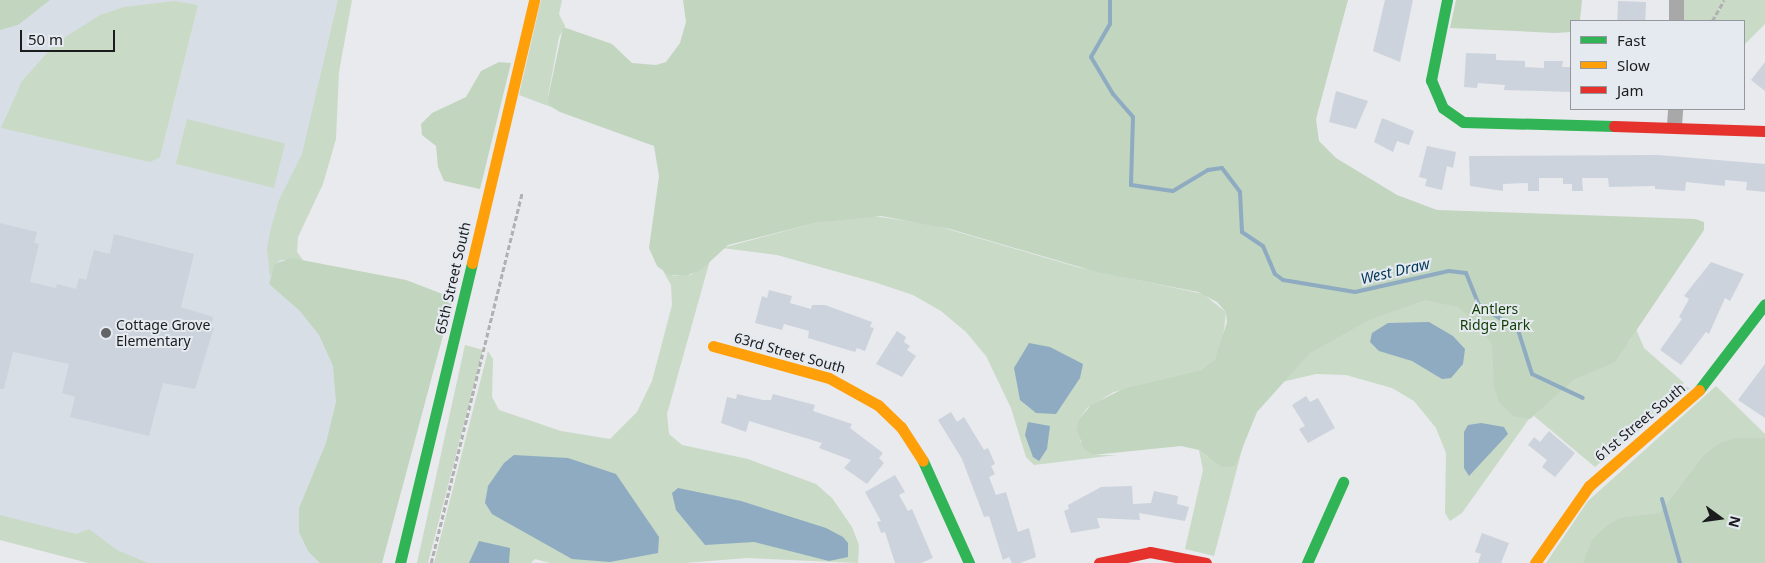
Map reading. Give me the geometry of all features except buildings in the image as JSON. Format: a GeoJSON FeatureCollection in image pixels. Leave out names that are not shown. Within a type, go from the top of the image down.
{"type":"FeatureCollection","features":[{"type":"Feature","properties":{"kind":"street","name":"65th Street South"},"geometry":{"type":"LineString","coordinates":[[400,563],[534,0]]}},
{"type":"Feature","properties":{"kind":"street"},"geometry":{"type":"LineString","coordinates":[[1447,0],[1431,77],[1437,99],[1456,118],[1479,124],[1674,125],[1765,131]]}},
{"type":"Feature","properties":{"kind":"street"},"geometry":{"type":"LineString","coordinates":[[1676,0],[1676,20]]}},
{"type":"Feature","properties":{"kind":"street"},"geometry":{"type":"LineString","coordinates":[[1674,125],[1675,110]]}},
{"type":"Feature","properties":{"kind":"street","name":"61st Street South"},"geometry":{"type":"LineString","coordinates":[[1536,563],[1589,486],[1709,381],[1765,304]]}},
{"type":"Feature","properties":{"kind":"street","name":"63rd Street South"},"geometry":{"type":"LineString","coordinates":[[712,346],[829,378],[882,408],[901,426],[922,458],[969,563]]}},
{"type":"Feature","properties":{"kind":"street"},"geometry":{"type":"LineString","coordinates":[[1307,563],[1343,482]]}},
{"type":"Feature","properties":{"kind":"street"},"geometry":{"type":"LineString","coordinates":[[1099,563],[1150,552],[1206,563]]}},
{"type":"Feature","properties":{"kind":"path"},"geometry":{"type":"LineString","coordinates":[[1713,20],[1724,0]]}},
{"type":"Feature","properties":{"kind":"path"},"geometry":{"type":"LineString","coordinates":[[431,563],[522,193]]}},
{"type":"Feature","properties":{"kind":"shaded area"},"geometry":{"type":"Polygon","coordinates":[[[0,0],[346,0],[281,263],[443,334],[382,563],[134,563],[0,529],[0,0]]]}},
{"type":"Feature","properties":{"kind":"green space"},"geometry":{"type":"Polygon","coordinates":[[[0,0],[50,0],[18,25],[0,30],[0,0]]]}},
{"type":"Feature","properties":{"kind":"green space"},"geometry":{"type":"Polygon","coordinates":[[[338,0],[352,0],[339,72],[336,139],[323,184],[298,237],[297,252],[303,260],[279,260],[270,277],[267,248],[271,228],[279,200],[302,154],[338,0]]]}},
{"type":"Feature","properties":{"kind":"green space"},"geometry":{"type":"Polygon","coordinates":[[[541,0],[562,0],[559,14],[565,26],[559,37],[548,96],[551,107],[519,95],[541,0]]]}},
{"type":"Feature","properties":{"kind":"green space"},"geometry":{"type":"Polygon","coordinates":[[[683,0],[1348,0],[1316,119],[1319,141],[1336,158],[1397,195],[1437,210],[1695,219],[1704,222],[1704,230],[1615,362],[1573,380],[1530,419],[1513,416],[1499,402],[1494,387],[1492,344],[1477,324],[1458,307],[1425,300],[1369,320],[1310,353],[1257,412],[1235,466],[1222,467],[1199,450],[1181,446],[1093,455],[1084,449],[1077,431],[1079,419],[1091,405],[1123,389],[1201,370],[1215,360],[1227,322],[1226,312],[1217,302],[1198,292],[1097,272],[950,229],[881,216],[815,223],[728,245],[701,270],[686,276],[669,275],[657,266],[649,248],[659,176],[654,146],[560,112],[550,106],[548,98],[563,27],[612,44],[632,63],[656,65],[666,62],[680,43],[686,22],[683,0]]]}},
{"type":"Feature","properties":{"kind":"green space"},"geometry":{"type":"Polygon","coordinates":[[[1456,0],[1582,0],[1580,20],[1570,20],[1570,32],[1450,28],[1456,0]]]}},
{"type":"Feature","properties":{"kind":"green space"},"geometry":{"type":"Polygon","coordinates":[[[1684,0],[1765,0],[1765,24],[1745,44],[1745,20],[1684,20],[1684,0]]]}},
{"type":"Feature","properties":{"kind":"green space"},"geometry":{"type":"Polygon","coordinates":[[[174,1],[198,5],[160,157],[150,162],[1,128],[22,81],[56,43],[100,15],[124,7],[174,1]]]}},
{"type":"Feature","properties":{"kind":"green space"},"geometry":{"type":"Polygon","coordinates":[[[499,62],[511,63],[480,189],[444,181],[438,167],[436,146],[422,135],[421,124],[432,113],[466,97],[481,71],[499,62]]]}},
{"type":"Feature","properties":{"kind":"green space"},"geometry":{"type":"Polygon","coordinates":[[[187,119],[285,143],[274,188],[176,164],[187,119]]]}},
{"type":"Feature","properties":{"kind":"green space","name":"Antlers Ridge Park"},"geometry":{"type":"Polygon","coordinates":[[[1289,132],[1629,342],[1636,329],[1644,348],[1684,383],[1681,386],[1690,388],[1595,467],[1534,416],[1541,411],[1529,419],[1462,513],[1450,521],[1445,513],[1446,453],[1436,428],[1414,401],[1392,388],[1346,375],[1316,374],[1282,382],[1298,365],[1292,365],[1250,419],[1214,556],[1185,549],[1203,470],[1199,450],[1208,457],[1289,132]]]}},
{"type":"Feature","properties":{"kind":"green space"},"geometry":{"type":"Polygon","coordinates":[[[873,216],[934,225],[1077,267],[1203,294],[1226,312],[1222,348],[1213,363],[1201,370],[1114,392],[1087,408],[1079,419],[1080,441],[1093,455],[1116,455],[1034,465],[1026,457],[1011,408],[986,356],[966,332],[941,311],[913,295],[874,282],[777,255],[722,248],[815,223],[873,216]]]}},
{"type":"Feature","properties":{"kind":"green space"},"geometry":{"type":"Polygon","coordinates":[[[291,258],[406,280],[453,298],[382,563],[320,563],[308,551],[299,532],[299,508],[326,443],[336,402],[333,366],[319,335],[300,311],[269,284],[275,264],[291,258]]]}},
{"type":"Feature","properties":{"kind":"green space"},"geometry":{"type":"Polygon","coordinates":[[[710,260],[667,414],[669,434],[682,445],[748,459],[816,484],[832,498],[852,527],[859,545],[858,563],[747,558],[685,563],[550,563],[535,559],[531,563],[434,563],[488,351],[493,359],[492,397],[499,410],[561,431],[610,439],[637,412],[652,381],[672,305],[671,285],[663,271],[674,276],[691,275],[710,260]]]}},
{"type":"Feature","properties":{"kind":"green space"},"geometry":{"type":"Polygon","coordinates":[[[465,345],[483,350],[428,563],[417,563],[465,345]]]}},
{"type":"Feature","properties":{"kind":"green space"},"geometry":{"type":"Polygon","coordinates":[[[1716,386],[1765,434],[1765,563],[1546,563],[1588,501],[1716,386]]]}},
{"type":"Feature","properties":{"kind":"green space"},"geometry":{"type":"Polygon","coordinates":[[[1736,438],[1765,438],[1765,563],[1583,563],[1592,540],[1605,527],[1620,518],[1660,513],[1704,455],[1720,443],[1736,438]]]}},
{"type":"Feature","properties":{"kind":"green space"},"geometry":{"type":"Polygon","coordinates":[[[0,515],[76,534],[89,529],[117,550],[148,563],[88,563],[0,540],[0,515]]]}},
{"type":"Feature","properties":{"kind":"water"},"geometry":{"type":"Polygon","coordinates":[[[1429,322],[1453,336],[1465,349],[1463,364],[1451,378],[1442,379],[1412,361],[1379,351],[1370,342],[1372,333],[1388,323],[1429,322]]]}},
{"type":"Feature","properties":{"kind":"water"},"geometry":{"type":"Polygon","coordinates":[[[1029,343],[1050,347],[1083,364],[1080,378],[1056,414],[1036,413],[1020,400],[1014,368],[1029,343]]]}},
{"type":"Feature","properties":{"kind":"water"},"geometry":{"type":"Polygon","coordinates":[[[1028,422],[1050,426],[1047,449],[1039,461],[1033,457],[1025,435],[1028,422]]]}},
{"type":"Feature","properties":{"kind":"water"},"geometry":{"type":"Polygon","coordinates":[[[1481,423],[1504,427],[1508,434],[1469,476],[1464,468],[1464,432],[1468,425],[1481,423]]]}},
{"type":"Feature","properties":{"kind":"water"},"geometry":{"type":"Polygon","coordinates":[[[514,455],[568,458],[616,474],[659,537],[658,553],[610,562],[572,559],[492,514],[485,503],[488,486],[504,463],[514,455]]]}},
{"type":"Feature","properties":{"kind":"water"},"geometry":{"type":"Polygon","coordinates":[[[678,488],[741,501],[826,528],[843,537],[848,543],[848,557],[829,561],[754,542],[705,545],[676,510],[672,493],[678,488]]]}},
{"type":"Feature","properties":{"kind":"water"},"geometry":{"type":"Polygon","coordinates":[[[479,541],[510,548],[509,563],[469,563],[479,541]]]}},
{"type":"Feature","properties":{"kind":"waterway","name":"West Draw"},"geometry":{"type":"LineString","coordinates":[[1110,0],[1110,24],[1091,57],[1113,94],[1133,117],[1131,185],[1173,191],[1208,170],[1222,168],[1240,192],[1242,232],[1263,246],[1275,274],[1283,280],[1355,292],[1449,271],[1466,273],[1479,305],[1518,330],[1532,374],[1583,398]]}},
{"type":"Feature","properties":{"kind":"waterway","name":"West Draw"},"geometry":{"type":"LineString","coordinates":[[1662,499],[1680,563]]}},
{"type":"Feature","properties":{"kind":"traffic: fast"},"geometry":{"type":"LineString","coordinates":[[1447,0],[1431,80],[1443,108],[1463,122],[1614,126]]}},
{"type":"Feature","properties":{"kind":"traffic: fast"},"geometry":{"type":"LineString","coordinates":[[400,563],[472,263]]}},
{"type":"Feature","properties":{"kind":"traffic: fast"},"geometry":{"type":"LineString","coordinates":[[1699,390],[1765,304]]}},
{"type":"Feature","properties":{"kind":"traffic: fast"},"geometry":{"type":"LineString","coordinates":[[923,461],[969,563]]}},
{"type":"Feature","properties":{"kind":"traffic: fast"},"geometry":{"type":"LineString","coordinates":[[1307,563],[1343,482]]}},
{"type":"Feature","properties":{"kind":"traffic: slow"},"geometry":{"type":"LineString","coordinates":[[472,263],[534,0]]}},
{"type":"Feature","properties":{"kind":"traffic: slow"},"geometry":{"type":"LineString","coordinates":[[713,346],[829,378],[878,405],[901,427],[923,461]]}},
{"type":"Feature","properties":{"kind":"traffic: slow"},"geometry":{"type":"LineString","coordinates":[[1535,563],[1589,486],[1699,390]]}},
{"type":"Feature","properties":{"kind":"traffic: jam"},"geometry":{"type":"LineString","coordinates":[[1614,126],[1765,131]]}},
{"type":"Feature","properties":{"kind":"traffic: jam"},"geometry":{"type":"LineString","coordinates":[[1099,563],[1150,552],[1206,563]]}},
{"type":"Feature","properties":{"kind":"place","name":"Cottage Grove Elementary"},"geometry":{"type":"Point","coordinates":[106,333]}}]}
